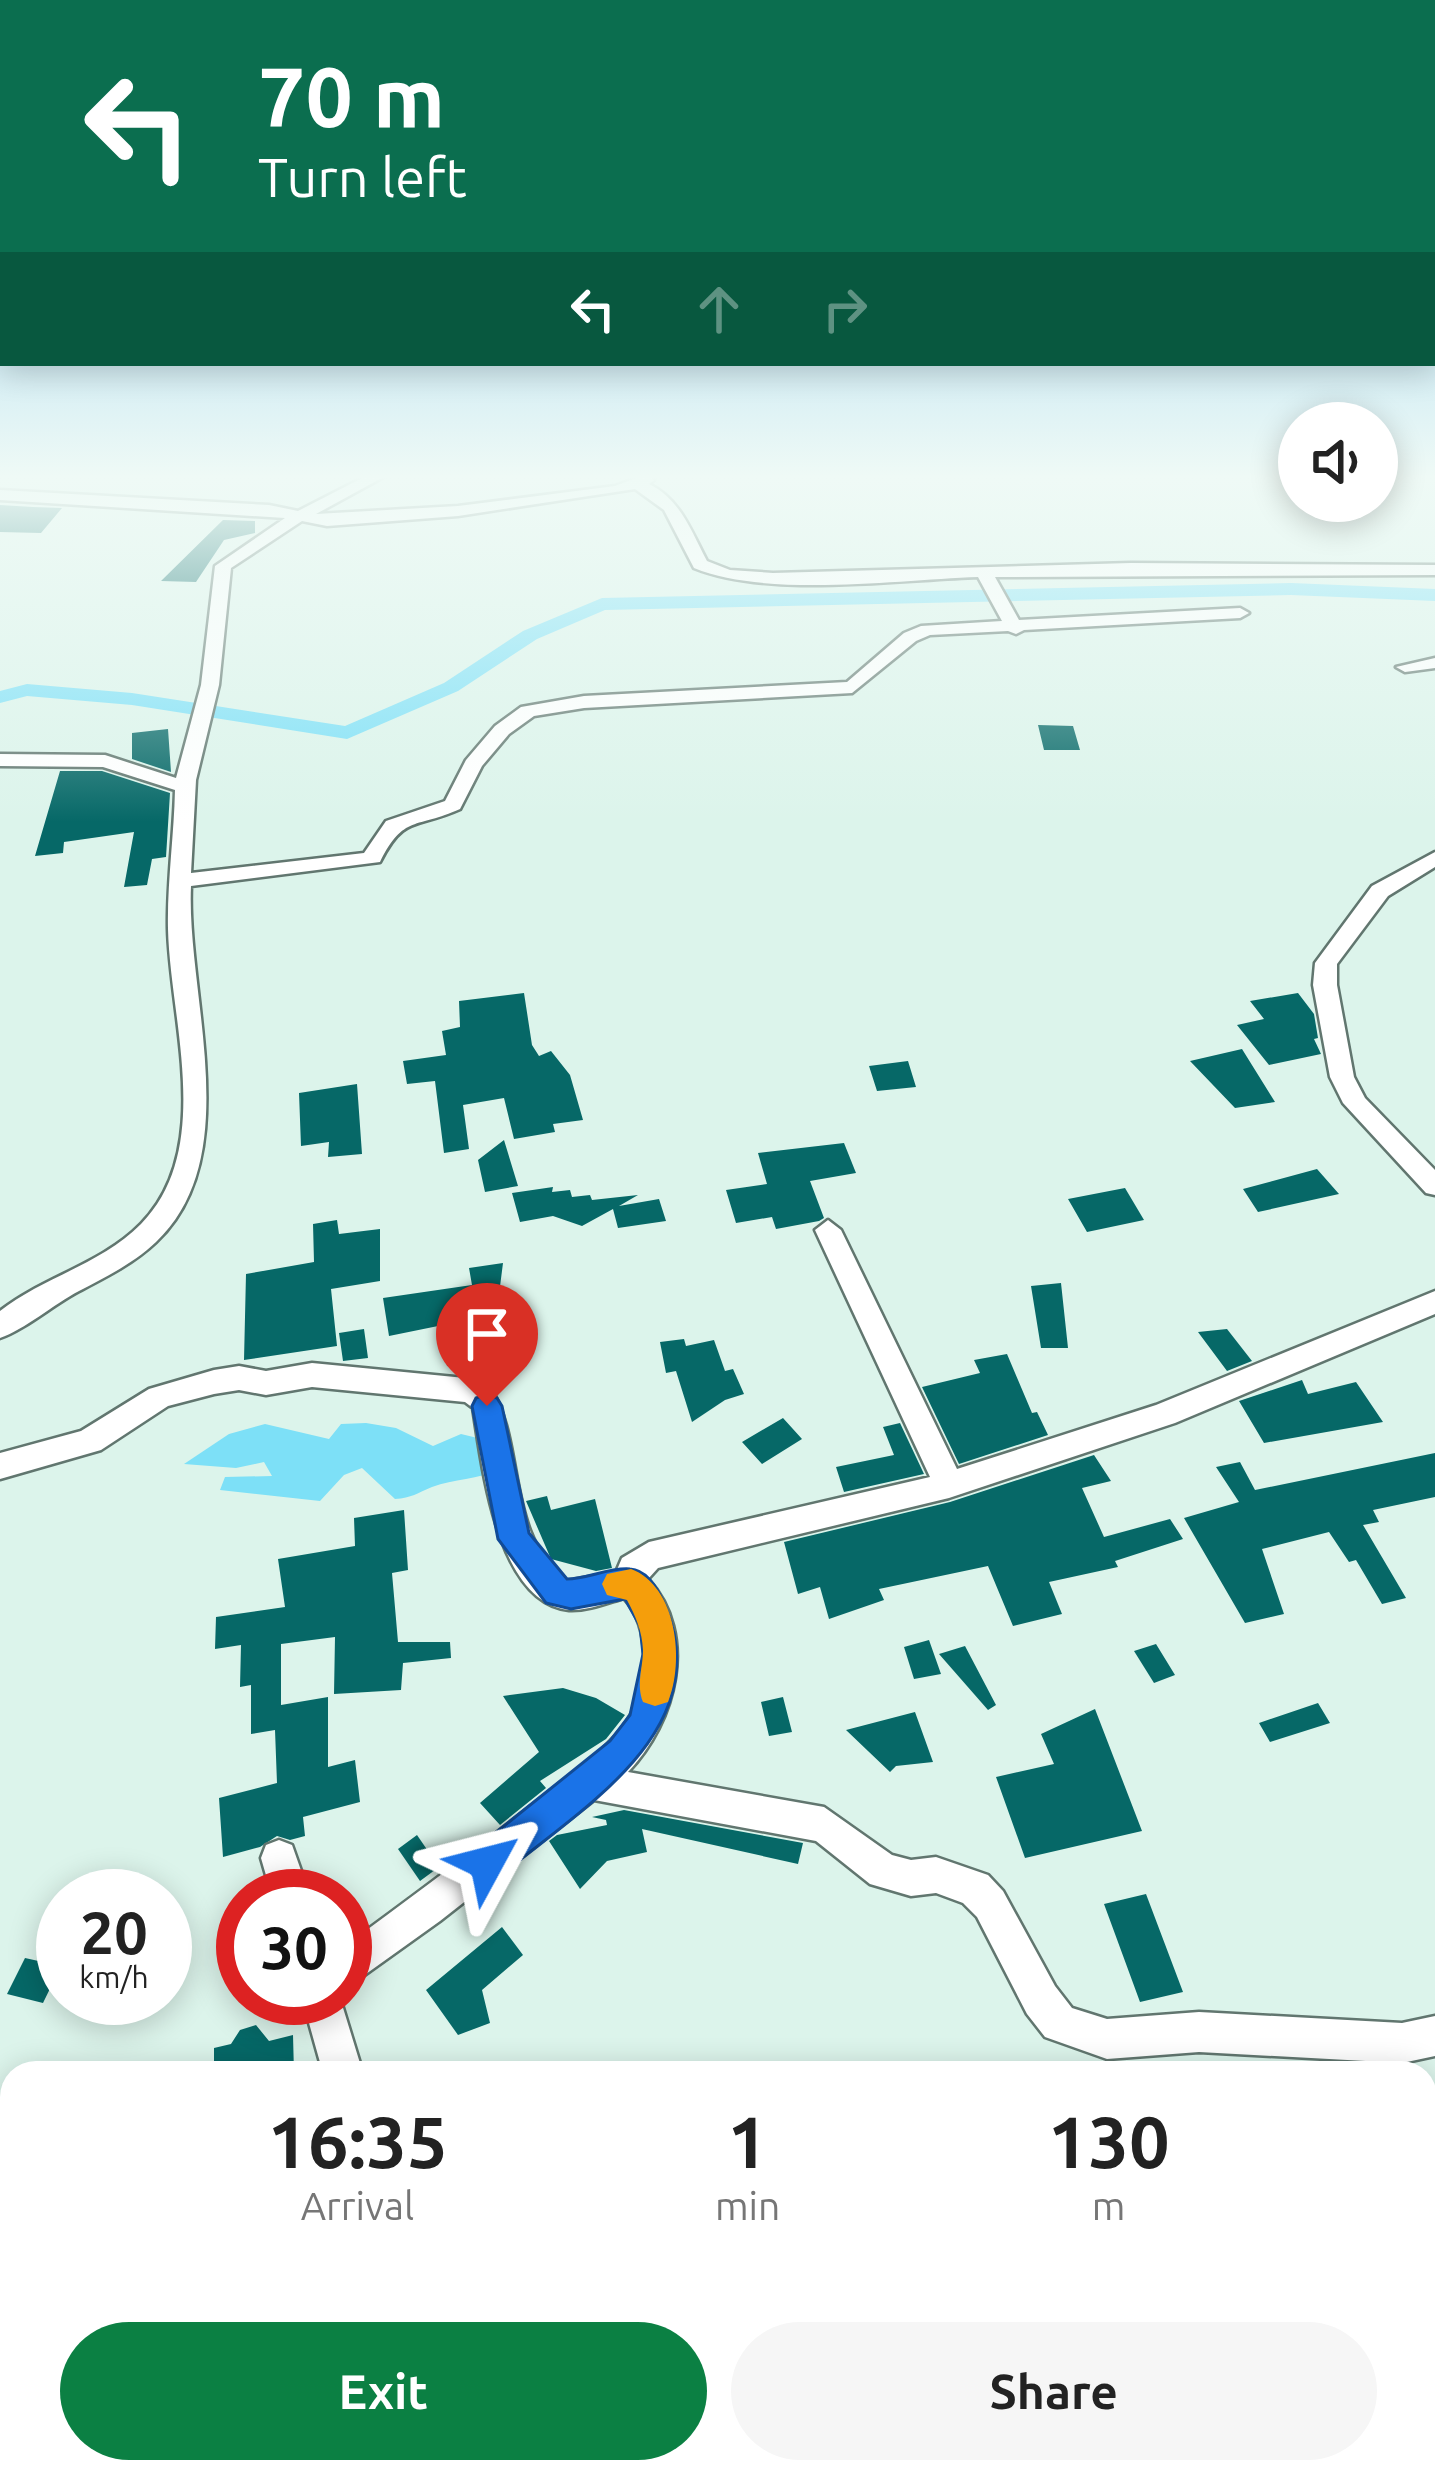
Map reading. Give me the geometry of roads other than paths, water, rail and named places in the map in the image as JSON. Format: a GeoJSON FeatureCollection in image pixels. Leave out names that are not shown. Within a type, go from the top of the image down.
{"type":"FeatureCollection","features":[{"type":"Feature","properties":{"kind":"street"},"geometry":{"type":"LineString","coordinates":[[0,1327],[20,1309],[45,1299],[141,1239],[165,1215],[183,1170],[196,1115],[178,927],[188,778],[210,684],[220,590]]}},
{"type":"Feature","properties":{"kind":"street"},"geometry":{"type":"LineString","coordinates":[[993,590],[1011,622]]}},
{"type":"Feature","properties":{"kind":"street"},"geometry":{"type":"LineString","coordinates":[[182,881],[373,858],[382,830],[402,818],[453,805],[473,764],[502,730],[528,711],[584,702],[852,687],[910,638],[927,630],[1240,613]]}},
{"type":"Feature","properties":{"kind":"street"},"geometry":{"type":"LineString","coordinates":[[1406,668],[1435,663]]}},
{"type":"Feature","properties":{"kind":"street"},"geometry":{"type":"LineString","coordinates":[[0,760],[105,761],[188,778]]}},
{"type":"Feature","properties":{"kind":"street"},"geometry":{"type":"LineString","coordinates":[[1435,858],[1380,891],[1326,963],[1325,985],[1342,1077],[1355,1103],[1435,1186]]}},
{"type":"Feature","properties":{"kind":"street"},"geometry":{"type":"LineString","coordinates":[[828,1229],[949,1485]]}},
{"type":"Feature","properties":{"kind":"street"},"geometry":{"type":"LineString","coordinates":[[631,1583],[633,1568],[649,1556],[949,1485],[1165,1414],[1435,1302]]}},
{"type":"Feature","properties":{"kind":"street"},"geometry":{"type":"LineString","coordinates":[[0,1466],[90,1441],[159,1396],[214,1382],[239,1378],[266,1383],[312,1375],[465,1390],[478,1394],[487,1406],[514,1539],[545,1581],[557,1592],[571,1595],[631,1583]]}},
{"type":"Feature","properties":{"kind":"street"},"geometry":{"type":"LineString","coordinates":[[372,1949],[590,1781],[622,1753],[642,1727],[654,1700],[660,1654],[657,1626],[646,1599],[631,1583]]}},
{"type":"Feature","properties":{"kind":"street"},"geometry":{"type":"LineString","coordinates":[[590,1781],[824,1825],[883,1871],[911,1878],[936,1875],[975,1888],[1013,1940],[1041,2000],[1059,2023],[1106,2039],[1199,2032],[1402,2043],[1435,2036]]}},
{"type":"Feature","properties":{"kind":"street"},"geometry":{"type":"LineString","coordinates":[[279,1858],[282,1869]]}},
{"type":"Feature","properties":{"kind":"street"},"geometry":{"type":"LineString","coordinates":[[329,2025],[339,2061]]}},
{"type":"Feature","properties":{"kind":"water"},"geometry":{"type":"Polygon","coordinates":[[[265,1424],[329,1439],[341,1424],[396,1428],[433,1446],[461,1434],[494,1442],[500,1470],[395,1499],[362,1468],[344,1475],[320,1501],[220,1490],[225,1477],[272,1476],[264,1462],[236,1468],[184,1464],[229,1434],[265,1424]]]}},
{"type":"Feature","properties":{"kind":"waterway"},"geometry":{"type":"LineString","coordinates":[[0,697],[27,690],[132,699],[347,733],[451,687],[530,635],[602,604],[1251,590]]}},
{"type":"Feature","properties":{"kind":"waterway"},"geometry":{"type":"LineString","coordinates":[[1312,590],[1435,595]]}}]}
